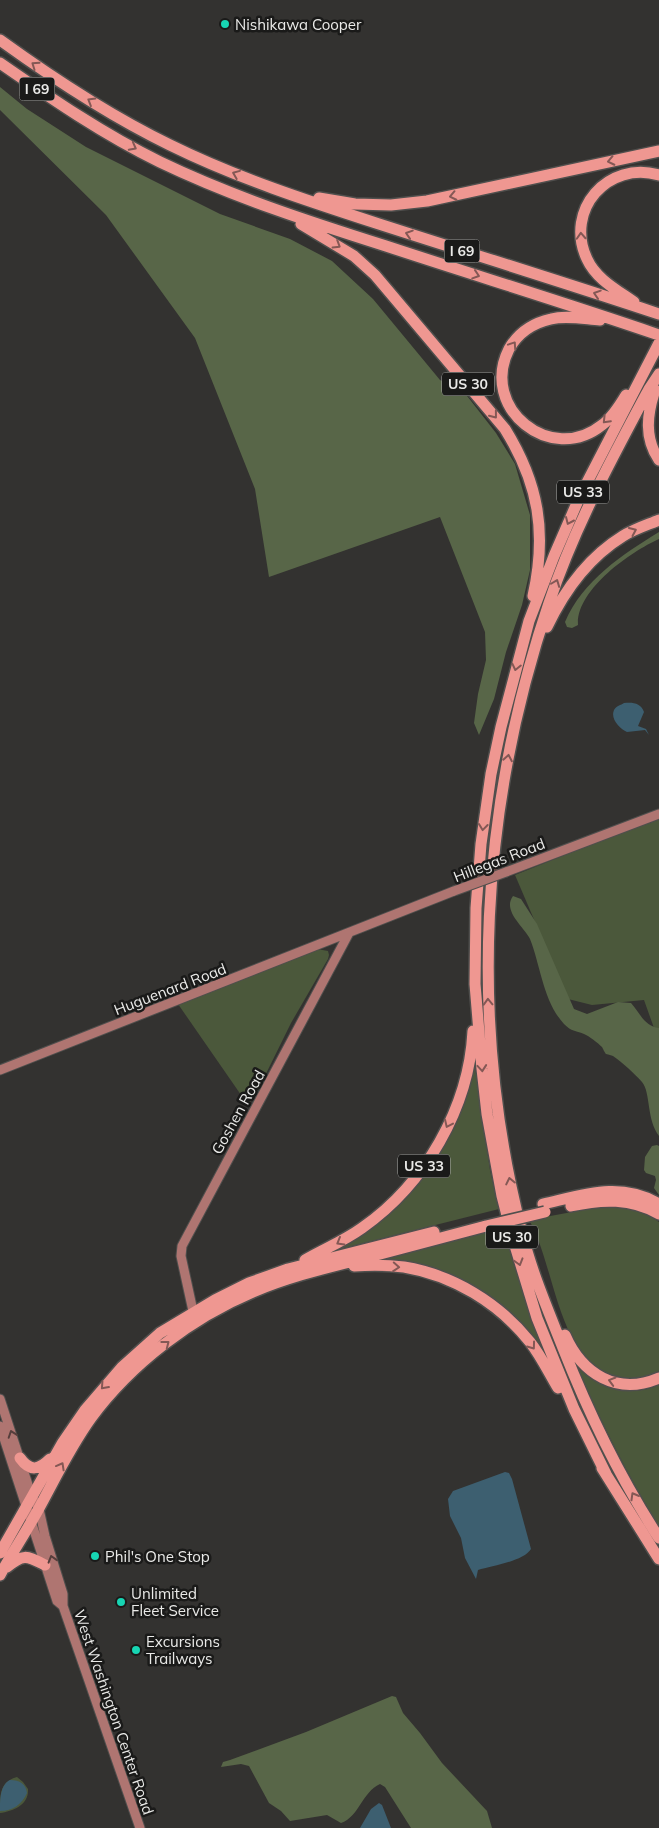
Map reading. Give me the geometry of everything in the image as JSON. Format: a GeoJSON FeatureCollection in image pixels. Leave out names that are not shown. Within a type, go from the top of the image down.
{"type":"FeatureCollection","features":[{"type":"Feature","properties":{"kind":"highway","name":"I 69"},"geometry":{"type":"LineString","coordinates":[[0,40],[70,89],[120,119],[170,145],[233,173],[282,192],[659,314]]}},
{"type":"Feature","properties":{"kind":"highway","name":"I 69"},"geometry":{"type":"LineString","coordinates":[[0,63],[60,105],[118,140],[238,196],[659,335]]}},
{"type":"Feature","properties":{"kind":"highway"},"geometry":{"type":"LineString","coordinates":[[282,192],[355,204],[391,205],[427,201],[659,151]]}},
{"type":"Feature","properties":{"kind":"highway"},"geometry":{"type":"LineString","coordinates":[[644,309],[598,276],[587,260],[581,244],[580,223],[586,204],[597,190],[616,176],[636,172],[659,175]]}},
{"type":"Feature","properties":{"kind":"highway","name":"US 30"},"geometry":{"type":"LineString","coordinates":[[280,211],[354,256],[375,275],[494,415],[516,446],[531,480],[539,520],[539,563],[529,621],[501,727],[486,806],[477,887],[474,954],[475,984],[487,1114],[502,1196],[513,1239],[537,1318],[560,1379],[606,1474],[659,1559]]}},
{"type":"Feature","properties":{"kind":"highway"},"geometry":{"type":"LineString","coordinates":[[621,322],[552,318],[535,324],[522,332],[506,356],[502,372],[507,402],[514,414],[526,426],[538,433],[553,438],[569,439],[584,436],[603,425],[622,403],[647,365]]}},
{"type":"Feature","properties":{"kind":"highway","name":"US 33"},"geometry":{"type":"LineString","coordinates":[[529,621],[580,496],[659,343]]}},
{"type":"Feature","properties":{"kind":"highway"},"geometry":{"type":"LineString","coordinates":[[659,375],[650,403],[648,431],[651,444],[659,460]]}},
{"type":"Feature","properties":{"kind":"highway","name":"US 30"},"geometry":{"type":"LineString","coordinates":[[659,375],[649,388],[587,510],[565,559],[530,663],[512,736],[497,833],[489,898],[488,987],[489,1036],[498,1118],[513,1195],[535,1278],[573,1373],[602,1438],[659,1538]]}},
{"type":"Feature","properties":{"kind":"highway"},"geometry":{"type":"LineString","coordinates":[[530,663],[561,602],[570,587],[590,562],[624,535],[659,520]]}},
{"type":"Feature","properties":{"kind":"highway","name":"US 33"},"geometry":{"type":"LineString","coordinates":[[0,1553],[57,1452],[85,1410],[122,1367],[160,1333],[193,1311],[250,1283],[288,1269],[336,1244],[372,1221],[415,1178],[434,1152],[456,1108],[467,1074],[472,1043],[475,984]]}},
{"type":"Feature","properties":{"kind":"highway"},"geometry":{"type":"LineString","coordinates":[[288,1269],[610,1191],[628,1193],[659,1204]]}},
{"type":"Feature","properties":{"kind":"highway"},"geometry":{"type":"LineString","coordinates":[[544,1208],[613,1200],[639,1205],[659,1214]]}},
{"type":"Feature","properties":{"kind":"highway"},"geometry":{"type":"LineString","coordinates":[[1,1574],[32,1522],[58,1470],[91,1418],[128,1375],[167,1343],[220,1307],[279,1282],[485,1222]]}},
{"type":"Feature","properties":{"kind":"highway"},"geometry":{"type":"LineString","coordinates":[[313,1271],[354,1266],[403,1267],[440,1277],[480,1297],[506,1316],[530,1343],[606,1474]]}},
{"type":"Feature","properties":{"kind":"highway"},"geometry":{"type":"LineString","coordinates":[[535,1278],[549,1295],[574,1353],[594,1374],[613,1382],[628,1384],[646,1383],[659,1378]]}},
{"type":"Feature","properties":{"kind":"highway"},"geometry":{"type":"LineString","coordinates":[[20,1458],[28,1466],[37,1468],[44,1465],[57,1452]]}},
{"type":"Feature","properties":{"kind":"highway"},"geometry":{"type":"LineString","coordinates":[[1,1574],[22,1557],[31,1557],[45,1565]]}},
{"type":"Feature","properties":{"kind":"main road","name":"Hillegas Road"},"geometry":{"type":"LineString","coordinates":[[349,933],[454,891],[659,814]]}},
{"type":"Feature","properties":{"kind":"main road","name":"Huguenard Road"},"geometry":{"type":"LineString","coordinates":[[0,1070],[349,933]]}},
{"type":"Feature","properties":{"kind":"main road","name":"Goshen Road"},"geometry":{"type":"LineString","coordinates":[[193,1311],[181,1256],[182,1246],[349,933]]}},
{"type":"Feature","properties":{"kind":"main road","name":"West Washington Center Road"},"geometry":{"type":"LineString","coordinates":[[0,1399],[20,1458],[30,1502],[32,1522],[45,1565],[58,1601],[63,1606]]}},
{"type":"Feature","properties":{"kind":"main road","name":"West Washington Center Road"},"geometry":{"type":"LineString","coordinates":[[0,1426],[30,1502],[39,1509],[45,1536],[63,1594],[63,1606],[140,1828]]}},
{"type":"Feature","properties":{"kind":"green space"},"geometry":{"type":"Polygon","coordinates":[[[0,87],[27,109],[86,147],[220,214],[290,239],[332,261],[373,299],[440,380],[464,392],[496,433],[515,464],[530,515],[530,570],[522,605],[506,652],[494,699],[479,735],[474,723],[486,660],[485,632],[440,517],[269,577],[255,489],[195,338],[106,215],[0,110],[0,87]]]}},
{"type":"Feature","properties":{"kind":"green space"},"geometry":{"type":"Polygon","coordinates":[[[659,532],[659,539],[620,563],[595,586],[580,612],[578,625],[572,628],[567,627],[565,622],[573,607],[593,581],[631,550],[659,532]]]}},
{"type":"Feature","properties":{"kind":"green space"},"geometry":{"type":"Polygon","coordinates":[[[659,817],[659,1042],[644,1000],[592,1005],[568,999],[515,875],[659,817]]]}},
{"type":"Feature","properties":{"kind":"green space"},"geometry":{"type":"Polygon","coordinates":[[[513,896],[521,899],[537,924],[574,1009],[587,1014],[618,1002],[631,1003],[646,1022],[659,1028],[659,1136],[652,1122],[647,1093],[642,1082],[617,1059],[606,1054],[596,1042],[586,1035],[569,1028],[557,1015],[543,983],[530,939],[512,913],[510,902],[513,896]]]}},
{"type":"Feature","properties":{"kind":"green space"},"geometry":{"type":"Polygon","coordinates":[[[317,949],[328,951],[328,959],[291,1023],[256,1094],[248,1105],[178,1004],[317,949]]]}},
{"type":"Feature","properties":{"kind":"green space"},"geometry":{"type":"Polygon","coordinates":[[[471,1067],[475,1067],[490,1170],[499,1209],[340,1249],[339,1246],[417,1179],[471,1067]]]}},
{"type":"Feature","properties":{"kind":"green space"},"geometry":{"type":"Polygon","coordinates":[[[652,1146],[659,1146],[659,1195],[654,1188],[655,1176],[646,1173],[644,1170],[645,1157],[652,1146]]]}},
{"type":"Feature","properties":{"kind":"green space"},"geometry":{"type":"Polygon","coordinates":[[[604,1206],[633,1210],[659,1222],[659,1371],[643,1377],[625,1378],[614,1376],[595,1367],[580,1351],[560,1309],[538,1239],[529,1220],[604,1206]]]}},
{"type":"Feature","properties":{"kind":"green space"},"geometry":{"type":"Polygon","coordinates":[[[503,1225],[525,1297],[548,1359],[490,1299],[379,1261],[381,1258],[503,1225]]]}},
{"type":"Feature","properties":{"kind":"green space"},"geometry":{"type":"Polygon","coordinates":[[[576,1362],[593,1379],[613,1389],[636,1391],[659,1385],[659,1527],[614,1446],[584,1384],[576,1362]]]}},
{"type":"Feature","properties":{"kind":"green space"},"geometry":{"type":"Polygon","coordinates":[[[392,1696],[396,1697],[403,1713],[442,1763],[487,1811],[492,1828],[411,1828],[385,1787],[380,1784],[369,1793],[352,1816],[341,1823],[327,1815],[290,1821],[281,1811],[269,1803],[249,1766],[241,1764],[221,1767],[223,1762],[306,1732],[392,1696]]]}},
{"type":"Feature","properties":{"kind":"green space"},"geometry":{"type":"Polygon","coordinates":[[[17,1777],[28,1789],[28,1795],[23,1803],[15,1809],[0,1813],[2,1789],[7,1782],[17,1777]]]}},
{"type":"Feature","properties":{"kind":"water"},"geometry":{"type":"Polygon","coordinates":[[[624,703],[633,703],[641,707],[644,712],[638,726],[646,729],[649,735],[645,730],[627,732],[616,723],[613,717],[614,710],[624,703]]]}},
{"type":"Feature","properties":{"kind":"water"},"geometry":{"type":"Polygon","coordinates":[[[505,1472],[509,1473],[512,1479],[531,1549],[515,1560],[478,1570],[476,1579],[465,1558],[461,1538],[450,1516],[448,1499],[453,1491],[505,1472]]]}},
{"type":"Feature","properties":{"kind":"water"},"geometry":{"type":"Polygon","coordinates":[[[10,1780],[22,1783],[27,1793],[16,1806],[9,1810],[0,1811],[2,1789],[10,1780]]]}},
{"type":"Feature","properties":{"kind":"water"},"geometry":{"type":"Polygon","coordinates":[[[379,1803],[382,1805],[391,1828],[360,1828],[371,1809],[379,1803]]]}},
{"type":"Feature","properties":{"kind":"place","name":"Nishikawa Cooper"},"geometry":{"type":"Point","coordinates":[225,24]}},
{"type":"Feature","properties":{"kind":"place","name":"Phil's One Stop"},"geometry":{"type":"Point","coordinates":[95,1556]}},
{"type":"Feature","properties":{"kind":"place","name":"Unlimited Fleet Service"},"geometry":{"type":"Point","coordinates":[121,1602]}},
{"type":"Feature","properties":{"kind":"place","name":"Excursions Trailways"},"geometry":{"type":"Point","coordinates":[136,1650]}}]}
